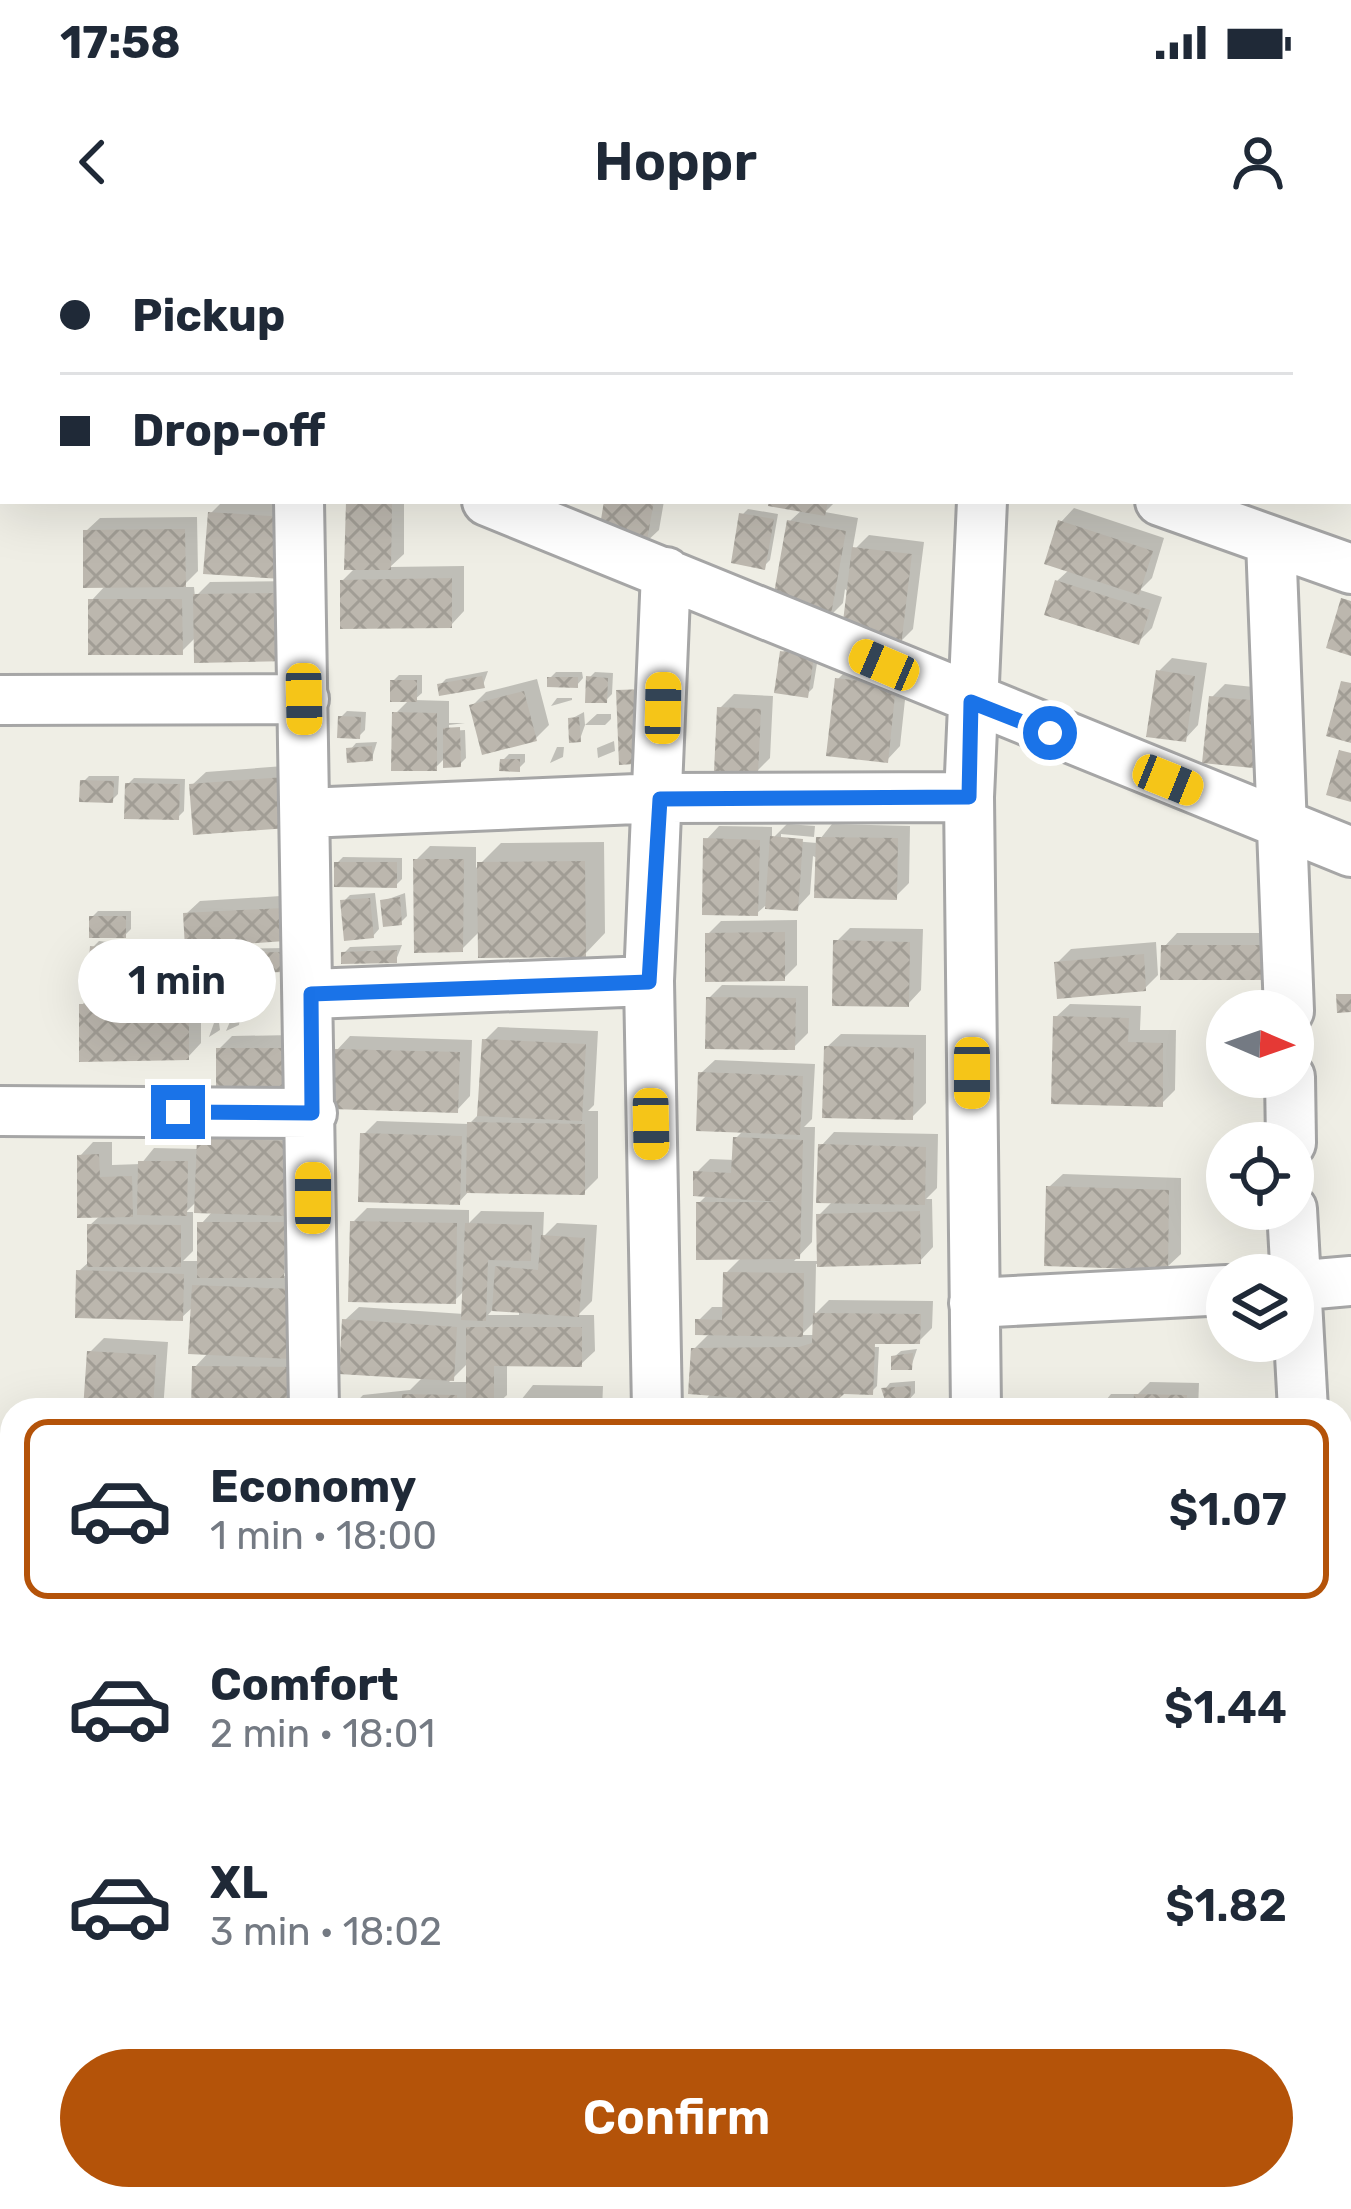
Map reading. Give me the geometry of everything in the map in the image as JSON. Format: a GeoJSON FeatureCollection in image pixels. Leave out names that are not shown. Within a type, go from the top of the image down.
{"type":"FeatureCollection","features":[{"type":"Feature","properties":{"kind":"street"},"geometry":{"type":"LineString","coordinates":[[299,504],[311,994],[314,1398]]}},
{"type":"Feature","properties":{"kind":"street"},"geometry":{"type":"LineString","coordinates":[[495,504],[971,702],[1351,852]]}},
{"type":"Feature","properties":{"kind":"street"},"geometry":{"type":"LineString","coordinates":[[976,1398],[969,797],[982,504]]}},
{"type":"Feature","properties":{"kind":"street"},"geometry":{"type":"LineString","coordinates":[[1168,504],[1351,569]]}},
{"type":"Feature","properties":{"kind":"street"},"geometry":{"type":"LineString","coordinates":[[1271,541],[1286,827],[1289,990]]}},
{"type":"Feature","properties":{"kind":"street"},"geometry":{"type":"LineString","coordinates":[[657,1398],[649,982],[666,572]]}},
{"type":"Feature","properties":{"kind":"street"},"geometry":{"type":"LineString","coordinates":[[0,700],[304,699]]}},
{"type":"Feature","properties":{"kind":"street"},"geometry":{"type":"LineString","coordinates":[[306,813],[660,799],[969,797]]}},
{"type":"Feature","properties":{"kind":"street"},"geometry":{"type":"LineString","coordinates":[[311,994],[649,982]]}},
{"type":"Feature","properties":{"kind":"street"},"geometry":{"type":"LineString","coordinates":[[0,1112],[312,1113]]}},
{"type":"Feature","properties":{"kind":"street"},"geometry":{"type":"LineString","coordinates":[[1314,1284],[1351,1281]]}},
{"type":"Feature","properties":{"kind":"street"},"geometry":{"type":"LineString","coordinates":[[974,1303],[1206,1291]]}},
{"type":"Feature","properties":{"kind":"street"},"geometry":{"type":"LineString","coordinates":[[1300,1362],[1302,1398]]}},
{"type":"Feature","properties":{"kind":"building"},"geometry":{"type":"Polygon","coordinates":[[[346,504],[392,504],[391,570],[344,570],[346,504]]]}},
{"type":"Feature","properties":{"kind":"building"},"geometry":{"type":"Polygon","coordinates":[[[604,504],[653,504],[646,546],[598,538],[604,504]]]}},
{"type":"Feature","properties":{"kind":"building"},"geometry":{"type":"Polygon","coordinates":[[[768,504],[827,504],[825,516],[768,504]]]}},
{"type":"Feature","properties":{"kind":"building"},"geometry":{"type":"Polygon","coordinates":[[[208,512],[286,517],[282,579],[203,574],[208,512]]]}},
{"type":"Feature","properties":{"kind":"building"},"geometry":{"type":"Polygon","coordinates":[[[739,513],[774,519],[765,570],[731,563],[739,513]]]}},
{"type":"Feature","properties":{"kind":"building"},"geometry":{"type":"Polygon","coordinates":[[[787,520],[846,531],[830,620],[771,610],[787,520]]]}},
{"type":"Feature","properties":{"kind":"building"},"geometry":{"type":"Polygon","coordinates":[[[1058,520],[1153,551],[1139,595],[1044,564],[1058,520]]]}},
{"type":"Feature","properties":{"kind":"building"},"geometry":{"type":"Polygon","coordinates":[[[185,529],[186,587],[83,588],[83,530],[185,529]]]}},
{"type":"Feature","properties":{"kind":"building"},"geometry":{"type":"Polygon","coordinates":[[[852,547],[912,554],[901,646],[841,638],[852,547]]]}},
{"type":"Feature","properties":{"kind":"building"},"geometry":{"type":"Polygon","coordinates":[[[452,578],[452,628],[340,629],[340,580],[452,578]]]}},
{"type":"Feature","properties":{"kind":"building"},"geometry":{"type":"Polygon","coordinates":[[[1055,580],[1150,610],[1139,645],[1044,615],[1055,580]]]}},
{"type":"Feature","properties":{"kind":"building"},"geometry":{"type":"Polygon","coordinates":[[[288,593],[290,661],[194,663],[193,594],[288,593]]]}},
{"type":"Feature","properties":{"kind":"building"},"geometry":{"type":"Polygon","coordinates":[[[1341,598],[1351,601],[1351,656],[1326,648],[1341,598]]]}},
{"type":"Feature","properties":{"kind":"building"},"geometry":{"type":"Polygon","coordinates":[[[88,599],[182,599],[183,655],[88,655],[88,599]]]}},
{"type":"Feature","properties":{"kind":"building"},"geometry":{"type":"Polygon","coordinates":[[[780,651],[814,656],[808,698],[774,693],[780,651]]]}},
{"type":"Feature","properties":{"kind":"building"},"geometry":{"type":"Polygon","coordinates":[[[1156,670],[1195,676],[1186,742],[1146,737],[1156,670]]]}},
{"type":"Feature","properties":{"kind":"building"},"geometry":{"type":"Polygon","coordinates":[[[482,676],[485,688],[439,696],[437,684],[482,676]]]}},
{"type":"Feature","properties":{"kind":"building"},"geometry":{"type":"Polygon","coordinates":[[[586,676],[608,678],[607,703],[585,703],[586,676]]]}},
{"type":"Feature","properties":{"kind":"building"},"geometry":{"type":"Polygon","coordinates":[[[547,677],[578,677],[578,688],[547,687],[547,677]]]}},
{"type":"Feature","properties":{"kind":"building"},"geometry":{"type":"Polygon","coordinates":[[[835,678],[896,685],[888,763],[826,756],[835,678]]]}},
{"type":"Feature","properties":{"kind":"building"},"geometry":{"type":"Polygon","coordinates":[[[390,680],[417,680],[417,702],[390,702],[390,680]]]}},
{"type":"Feature","properties":{"kind":"building"},"geometry":{"type":"Polygon","coordinates":[[[1341,681],[1351,683],[1351,743],[1326,736],[1341,681]]]}},
{"type":"Feature","properties":{"kind":"building"},"geometry":{"type":"Polygon","coordinates":[[[647,689],[649,763],[619,765],[616,690],[647,689]]]}},
{"type":"Feature","properties":{"kind":"building"},"geometry":{"type":"Polygon","coordinates":[[[524,691],[537,741],[482,755],[469,705],[524,691]]]}},
{"type":"Feature","properties":{"kind":"building"},"geometry":{"type":"Polygon","coordinates":[[[1209,696],[1260,701],[1253,768],[1202,763],[1209,696]]]}},
{"type":"Feature","properties":{"kind":"building"},"geometry":{"type":"Polygon","coordinates":[[[717,707],[761,709],[758,774],[714,772],[717,707]]]}},
{"type":"Feature","properties":{"kind":"building"},"geometry":{"type":"Polygon","coordinates":[[[392,712],[437,713],[437,771],[391,771],[392,712]]]}},
{"type":"Feature","properties":{"kind":"building"},"geometry":{"type":"Polygon","coordinates":[[[338,716],[361,717],[360,739],[337,738],[338,716]]]}},
{"type":"Feature","properties":{"kind":"building"},"geometry":{"type":"Polygon","coordinates":[[[579,717],[581,742],[569,743],[568,718],[579,717]]]}},
{"type":"Feature","properties":{"kind":"building"},"geometry":{"type":"Polygon","coordinates":[[[460,727],[461,767],[443,768],[443,728],[460,727]]]}},
{"type":"Feature","properties":{"kind":"building"},"geometry":{"type":"Polygon","coordinates":[[[372,746],[373,761],[347,763],[346,748],[372,746]]]}},
{"type":"Feature","properties":{"kind":"building"},"geometry":{"type":"Polygon","coordinates":[[[1339,750],[1351,753],[1351,802],[1326,795],[1339,750]]]}},
{"type":"Feature","properties":{"kind":"building"},"geometry":{"type":"Polygon","coordinates":[[[500,759],[520,759],[520,772],[499,771],[500,759]]]}},
{"type":"Feature","properties":{"kind":"building"},"geometry":{"type":"Polygon","coordinates":[[[285,777],[288,828],[193,835],[189,784],[285,777]]]}},
{"type":"Feature","properties":{"kind":"building"},"geometry":{"type":"Polygon","coordinates":[[[80,780],[114,781],[113,803],[79,802],[80,780]]]}},
{"type":"Feature","properties":{"kind":"building"},"geometry":{"type":"Polygon","coordinates":[[[125,783],[180,784],[179,820],[124,819],[125,783]]]}},
{"type":"Feature","properties":{"kind":"building"},"geometry":{"type":"Polygon","coordinates":[[[770,836],[803,839],[798,911],[765,909],[770,836]]]}},
{"type":"Feature","properties":{"kind":"building"},"geometry":{"type":"Polygon","coordinates":[[[816,837],[898,838],[897,900],[814,898],[816,837]]]}},
{"type":"Feature","properties":{"kind":"building"},"geometry":{"type":"Polygon","coordinates":[[[703,838],[760,840],[758,916],[702,915],[703,838]]]}},
{"type":"Feature","properties":{"kind":"building"},"geometry":{"type":"Polygon","coordinates":[[[413,859],[464,859],[463,952],[414,953],[413,859]]]}},
{"type":"Feature","properties":{"kind":"building"},"geometry":{"type":"Polygon","coordinates":[[[585,861],[586,957],[478,958],[477,862],[585,861]]]}},
{"type":"Feature","properties":{"kind":"building"},"geometry":{"type":"Polygon","coordinates":[[[334,862],[397,862],[397,888],[334,887],[334,862]]]}},
{"type":"Feature","properties":{"kind":"building"},"geometry":{"type":"Polygon","coordinates":[[[400,897],[402,925],[383,927],[380,900],[400,897]]]}},
{"type":"Feature","properties":{"kind":"building"},"geometry":{"type":"Polygon","coordinates":[[[370,898],[374,938],[344,941],[340,900],[370,898]]]}},
{"type":"Feature","properties":{"kind":"building"},"geometry":{"type":"Polygon","coordinates":[[[283,908],[285,941],[185,948],[183,913],[283,908]]]}},
{"type":"Feature","properties":{"kind":"building"},"geometry":{"type":"Polygon","coordinates":[[[89,916],[126,916],[126,938],[89,938],[89,916]]]}},
{"type":"Feature","properties":{"kind":"building"},"geometry":{"type":"Polygon","coordinates":[[[785,932],[785,981],[705,982],[705,933],[785,932]]]}},
{"type":"Feature","properties":{"kind":"building"},"geometry":{"type":"Polygon","coordinates":[[[833,940],[910,942],[909,1007],[832,1006],[833,940]]]}},
{"type":"Feature","properties":{"kind":"building"},"geometry":{"type":"Polygon","coordinates":[[[1161,945],[1262,945],[1262,980],[1160,980],[1161,945]]]}},
{"type":"Feature","properties":{"kind":"building"},"geometry":{"type":"Polygon","coordinates":[[[90,946],[111,948],[111,960],[89,958],[90,946]]]}},
{"type":"Feature","properties":{"kind":"building"},"geometry":{"type":"Polygon","coordinates":[[[116,948],[147,949],[147,963],[115,962],[116,948]]]}},
{"type":"Feature","properties":{"kind":"building"},"geometry":{"type":"Polygon","coordinates":[[[397,950],[397,963],[341,964],[341,952],[397,950]]]}},
{"type":"Feature","properties":{"kind":"building"},"geometry":{"type":"Polygon","coordinates":[[[283,952],[284,972],[190,974],[189,954],[283,952]]]}},
{"type":"Feature","properties":{"kind":"building"},"geometry":{"type":"Polygon","coordinates":[[[1144,954],[1146,991],[1057,999],[1054,962],[1144,954]]]}},
{"type":"Feature","properties":{"kind":"building"},"geometry":{"type":"Polygon","coordinates":[[[211,983],[230,983],[229,1004],[210,1005],[211,983]]]}},
{"type":"Feature","properties":{"kind":"building"},"geometry":{"type":"Polygon","coordinates":[[[1336,994],[1351,994],[1351,1012],[1337,1013],[1336,994]]]}},
{"type":"Feature","properties":{"kind":"building"},"geometry":{"type":"Polygon","coordinates":[[[706,997],[796,998],[795,1050],[705,1049],[706,997]]]}},
{"type":"Feature","properties":{"kind":"building"},"geometry":{"type":"Polygon","coordinates":[[[189,1002],[189,1060],[79,1062],[79,1004],[189,1002]]]}},
{"type":"Feature","properties":{"kind":"building"},"geometry":{"type":"Polygon","coordinates":[[[1053,1016],[1129,1018],[1128,1042],[1163,1043],[1163,1107],[1051,1104],[1053,1016]]]}},
{"type":"Feature","properties":{"kind":"building"},"geometry":{"type":"Polygon","coordinates":[[[482,1039],[586,1044],[582,1121],[477,1116],[482,1039]]]}},
{"type":"Feature","properties":{"kind":"building"},"geometry":{"type":"Polygon","coordinates":[[[824,1046],[914,1048],[913,1120],[822,1118],[824,1046]]]}},
{"type":"Feature","properties":{"kind":"building"},"geometry":{"type":"Polygon","coordinates":[[[216,1048],[282,1048],[283,1102],[216,1102],[216,1048]]]}},
{"type":"Feature","properties":{"kind":"building"},"geometry":{"type":"Polygon","coordinates":[[[334,1049],[460,1052],[458,1113],[332,1109],[334,1049]]]}},
{"type":"Feature","properties":{"kind":"building"},"geometry":{"type":"Polygon","coordinates":[[[698,1072],[803,1076],[800,1135],[696,1131],[698,1072]]]}},
{"type":"Feature","properties":{"kind":"building"},"geometry":{"type":"Polygon","coordinates":[[[467,1122],[585,1124],[585,1195],[466,1193],[467,1122]]]}},
{"type":"Feature","properties":{"kind":"building"},"geometry":{"type":"Polygon","coordinates":[[[360,1133],[462,1136],[460,1205],[358,1202],[360,1133]]]}},
{"type":"Feature","properties":{"kind":"building"},"geometry":{"type":"Polygon","coordinates":[[[733,1137],[803,1140],[800,1259],[696,1260],[696,1202],[780,1202],[693,1196],[693,1171],[731,1173],[733,1137]]]}},
{"type":"Feature","properties":{"kind":"building"},"geometry":{"type":"Polygon","coordinates":[[[197,1138],[290,1141],[288,1216],[194,1213],[197,1138]]]}},
{"type":"Feature","properties":{"kind":"building"},"geometry":{"type":"Polygon","coordinates":[[[818,1144],[926,1147],[925,1205],[816,1203],[818,1144]]]}},
{"type":"Feature","properties":{"kind":"building"},"geometry":{"type":"Polygon","coordinates":[[[99,1154],[100,1177],[132,1176],[133,1217],[77,1218],[77,1155],[99,1154]]]}},
{"type":"Feature","properties":{"kind":"building"},"geometry":{"type":"Polygon","coordinates":[[[138,1161],[188,1161],[187,1216],[137,1215],[138,1161]]]}},
{"type":"Feature","properties":{"kind":"building"},"geometry":{"type":"Polygon","coordinates":[[[1046,1186],[1169,1190],[1168,1270],[1044,1266],[1046,1186]]]}},
{"type":"Feature","properties":{"kind":"building"},"geometry":{"type":"Polygon","coordinates":[[[920,1211],[921,1264],[817,1267],[816,1214],[920,1211]]]}},
{"type":"Feature","properties":{"kind":"building"},"geometry":{"type":"Polygon","coordinates":[[[350,1221],[457,1223],[456,1304],[348,1302],[350,1221]]]}},
{"type":"Feature","properties":{"kind":"building"},"geometry":{"type":"Polygon","coordinates":[[[197,1222],[285,1222],[284,1278],[197,1278],[197,1222]]]}},
{"type":"Feature","properties":{"kind":"building"},"geometry":{"type":"Polygon","coordinates":[[[465,1223],[532,1225],[531,1261],[488,1260],[486,1321],[461,1320],[465,1223]]]}},
{"type":"Feature","properties":{"kind":"building"},"geometry":{"type":"Polygon","coordinates":[[[87,1224],[181,1225],[181,1267],[87,1267],[87,1224]]]}},
{"type":"Feature","properties":{"kind":"building"},"geometry":{"type":"Polygon","coordinates":[[[541,1235],[585,1238],[579,1317],[492,1311],[495,1266],[538,1270],[541,1235]]]}},
{"type":"Feature","properties":{"kind":"building"},"geometry":{"type":"Polygon","coordinates":[[[76,1270],[184,1274],[183,1321],[75,1318],[76,1270]]]}},
{"type":"Feature","properties":{"kind":"building"},"geometry":{"type":"Polygon","coordinates":[[[723,1272],[804,1273],[803,1337],[695,1335],[695,1319],[722,1320],[723,1272]]]}},
{"type":"Feature","properties":{"kind":"building"},"geometry":{"type":"Polygon","coordinates":[[[192,1285],[294,1289],[292,1359],[188,1354],[192,1285]]]}},
{"type":"Feature","properties":{"kind":"building"},"geometry":{"type":"Polygon","coordinates":[[[813,1313],[921,1314],[920,1344],[875,1344],[873,1395],[740,1398],[688,1394],[691,1348],[812,1343],[813,1313]]]}},
{"type":"Feature","properties":{"kind":"building"},"geometry":{"type":"Polygon","coordinates":[[[342,1319],[457,1327],[454,1381],[339,1374],[342,1319]]]}},
{"type":"Feature","properties":{"kind":"building"},"geometry":{"type":"Polygon","coordinates":[[[466,1327],[582,1327],[582,1367],[494,1366],[494,1398],[466,1398],[466,1327]]]}},
{"type":"Feature","properties":{"kind":"building"},"geometry":{"type":"Polygon","coordinates":[[[87,1351],[156,1355],[154,1398],[84,1398],[87,1351]]]}},
{"type":"Feature","properties":{"kind":"building"},"geometry":{"type":"Polygon","coordinates":[[[913,1353],[912,1370],[891,1370],[891,1356],[913,1353]]]}},
{"type":"Feature","properties":{"kind":"building"},"geometry":{"type":"Polygon","coordinates":[[[192,1366],[295,1367],[294,1398],[191,1398],[192,1366]]]}},
{"type":"Feature","properties":{"kind":"building"},"geometry":{"type":"Polygon","coordinates":[[[911,1386],[910,1398],[884,1398],[881,1388],[911,1386]]]}},
{"type":"Feature","properties":{"kind":"building"},"geometry":{"type":"Polygon","coordinates":[[[402,1394],[457,1395],[457,1398],[402,1398],[402,1394]]]}},
{"type":"Feature","properties":{"kind":"building"},"geometry":{"type":"Polygon","coordinates":[[[1134,1394],[1187,1395],[1187,1398],[1134,1398],[1134,1394]]]}},
{"type":"Feature","properties":{"kind":"route"},"geometry":{"type":"LineString","coordinates":[[178,1112],[312,1113],[311,994],[649,982],[660,799],[969,797],[971,702],[1050,733]]}}]}
